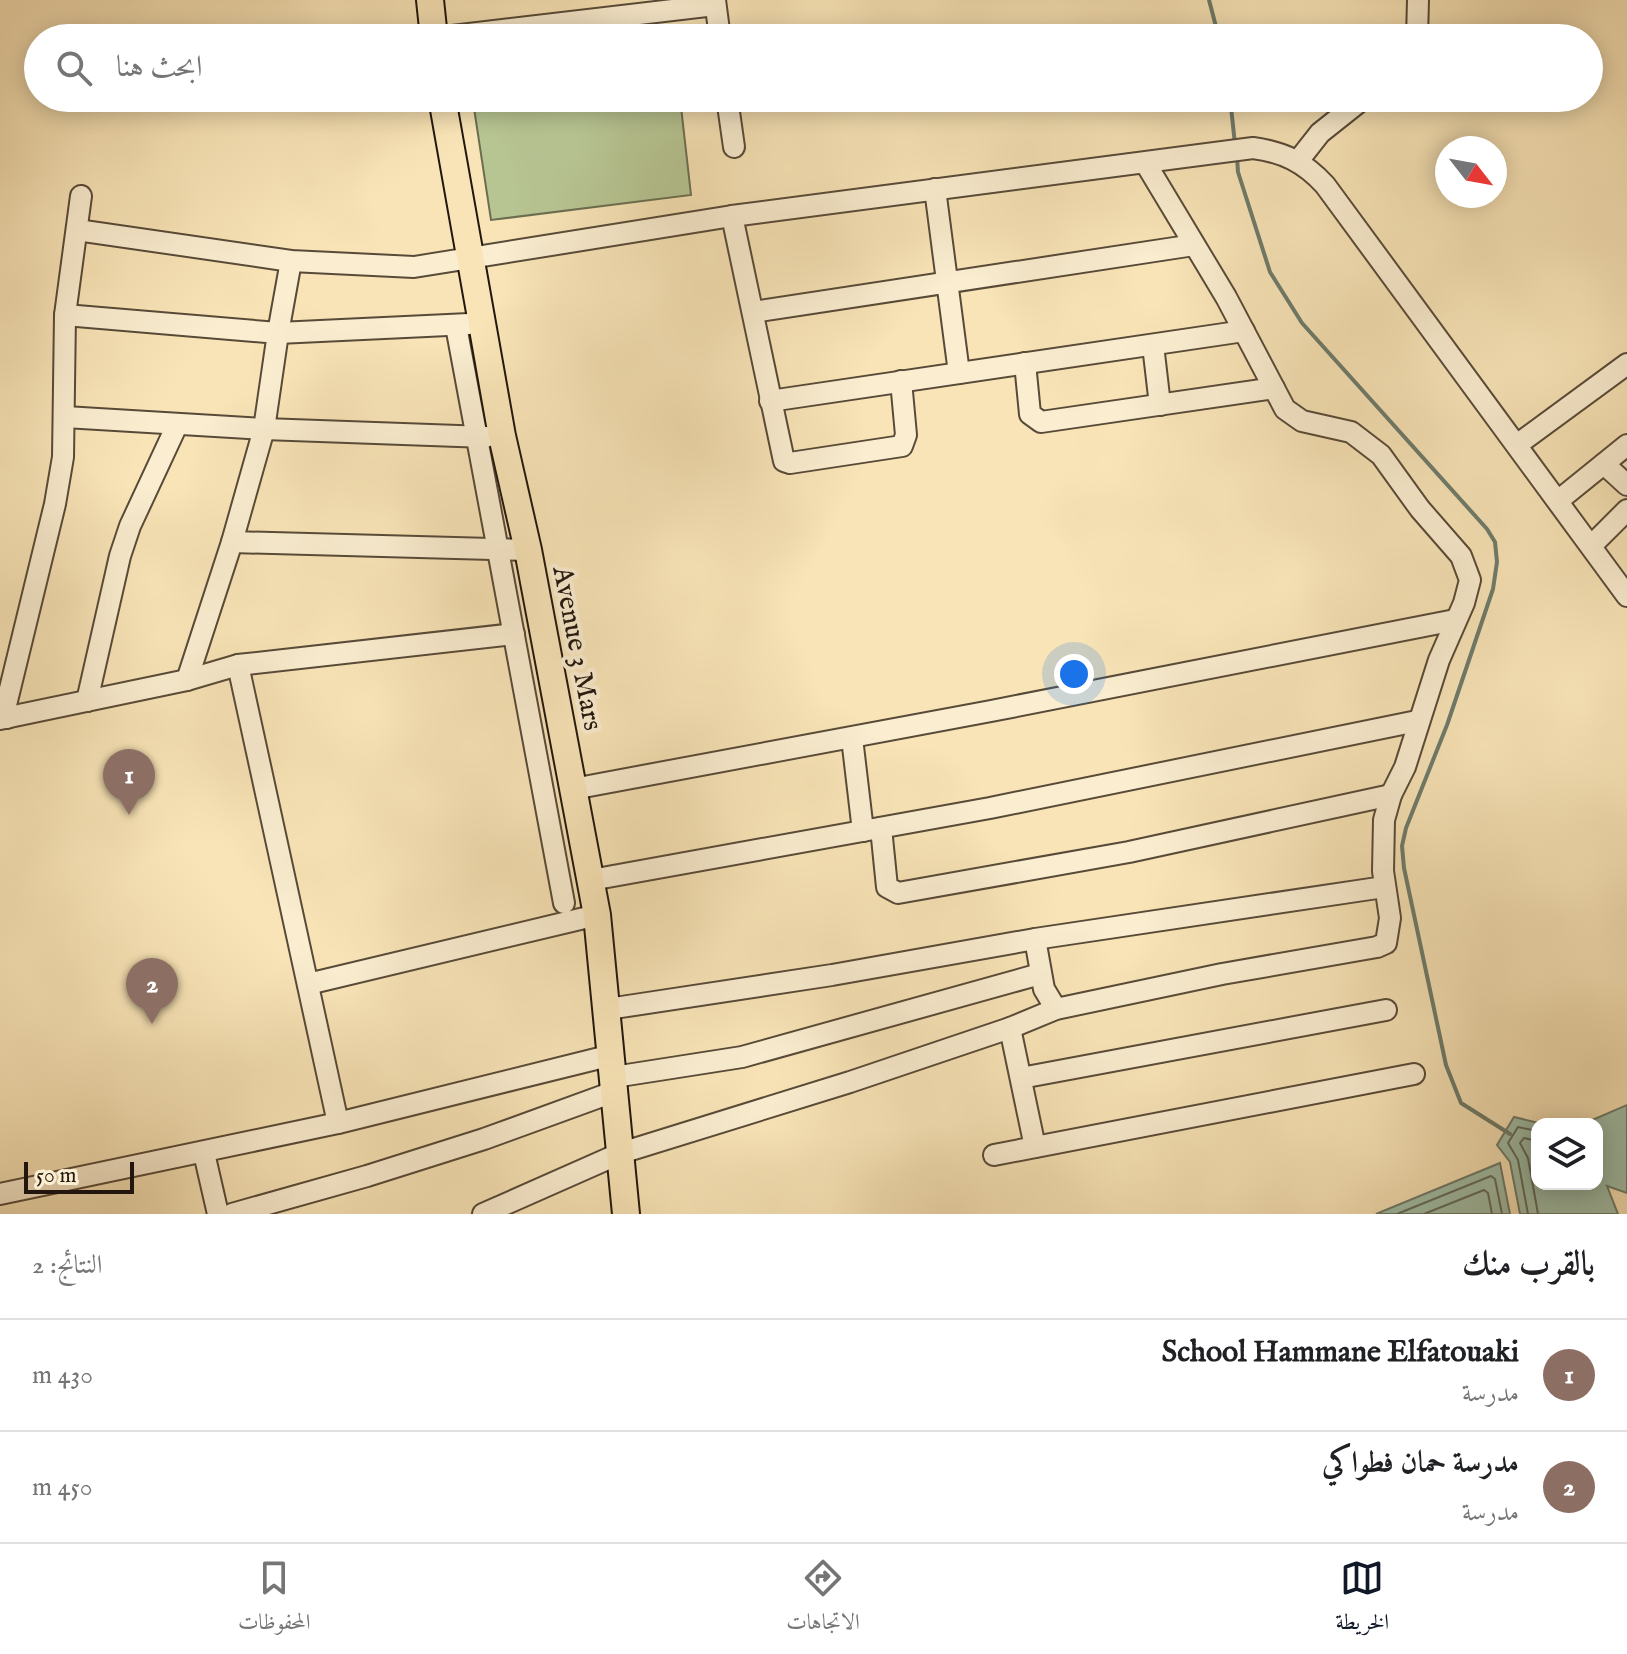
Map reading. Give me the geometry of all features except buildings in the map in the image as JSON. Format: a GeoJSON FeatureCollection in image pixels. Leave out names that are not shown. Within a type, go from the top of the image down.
{"type":"FeatureCollection","features":[{"type":"Feature","properties":{"kind":"main road"},"geometry":{"type":"LineString","coordinates":[[430,0],[433,24]]}},
{"type":"Feature","properties":{"kind":"main road","name":"Avenue 3 Mars"},"geometry":{"type":"LineString","coordinates":[[444,112],[502,436],[528,550],[597,915],[626,1214]]}},
{"type":"Feature","properties":{"kind":"street"},"geometry":{"type":"LineString","coordinates":[[1417,24],[1418,0]]}},
{"type":"Feature","properties":{"kind":"street"},"geometry":{"type":"LineString","coordinates":[[543,24],[715,2],[718,24]]}},
{"type":"Feature","properties":{"kind":"street"},"geometry":{"type":"LineString","coordinates":[[729,112],[734,147]]}},
{"type":"Feature","properties":{"kind":"street"},"geometry":{"type":"LineString","coordinates":[[1298,161],[1320,133],[1346,112]]}},
{"type":"Feature","properties":{"kind":"street"},"geometry":{"type":"LineString","coordinates":[[77,230],[291,261],[414,267],[732,216],[935,189],[1253,148],[1283,154],[1298,161],[1325,185],[1627,596]]}},
{"type":"Feature","properties":{"kind":"street"},"geometry":{"type":"LineString","coordinates":[[483,1214],[621,1153],[836,1086],[1010,1028],[1056,1009],[1386,943],[1390,930],[1384,887],[1384,820],[1470,580],[1461,556],[1420,509],[1381,455],[1351,432],[1302,421],[1285,409],[1244,331],[1146,164]]}},
{"type":"Feature","properties":{"kind":"street"},"geometry":{"type":"LineString","coordinates":[[935,189],[959,373]]}},
{"type":"Feature","properties":{"kind":"street"},"geometry":{"type":"LineString","coordinates":[[81,196],[65,315],[63,457],[55,504],[4,719],[187,680],[238,665],[514,634]]}},
{"type":"Feature","properties":{"kind":"street"},"geometry":{"type":"LineString","coordinates":[[732,216],[781,459],[787,463],[896,447],[904,443],[901,381]]}},
{"type":"Feature","properties":{"kind":"street"},"geometry":{"type":"LineString","coordinates":[[753,312],[1194,245]]}},
{"type":"Feature","properties":{"kind":"street"},"geometry":{"type":"LineString","coordinates":[[187,680],[232,542],[264,429],[291,261]]}},
{"type":"Feature","properties":{"kind":"street"},"geometry":{"type":"LineString","coordinates":[[65,315],[278,333],[456,326],[483,322]]}},
{"type":"Feature","properties":{"kind":"street"},"geometry":{"type":"LineString","coordinates":[[456,326],[564,903]]}},
{"type":"Feature","properties":{"kind":"street"},"geometry":{"type":"LineString","coordinates":[[770,401],[1244,331]]}},
{"type":"Feature","properties":{"kind":"street"},"geometry":{"type":"LineString","coordinates":[[1153,345],[1160,405]]}},
{"type":"Feature","properties":{"kind":"street"},"geometry":{"type":"LineString","coordinates":[[1025,363],[1030,414],[1037,421],[1046,423],[1274,388]]}},
{"type":"Feature","properties":{"kind":"street"},"geometry":{"type":"LineString","coordinates":[[1518,444],[1627,364]]}},
{"type":"Feature","properties":{"kind":"street"},"geometry":{"type":"LineString","coordinates":[[65,417],[264,429],[502,436]]}},
{"type":"Feature","properties":{"kind":"street"},"geometry":{"type":"LineString","coordinates":[[87,701],[120,556],[130,526],[177,425]]}},
{"type":"Feature","properties":{"kind":"street"},"geometry":{"type":"LineString","coordinates":[[1559,500],[1627,445]]}},
{"type":"Feature","properties":{"kind":"street"},"geometry":{"type":"LineString","coordinates":[[1604,464],[1627,485]]}},
{"type":"Feature","properties":{"kind":"street"},"geometry":{"type":"LineString","coordinates":[[1592,545],[1627,510]]}},
{"type":"Feature","properties":{"kind":"street"},"geometry":{"type":"LineString","coordinates":[[232,542],[528,550]]}},
{"type":"Feature","properties":{"kind":"street"},"geometry":{"type":"LineString","coordinates":[[573,789],[852,738],[1455,620]]}},
{"type":"Feature","properties":{"kind":"street"},"geometry":{"type":"LineString","coordinates":[[238,665],[338,1123]]}},
{"type":"Feature","properties":{"kind":"street"},"geometry":{"type":"LineString","coordinates":[[591,880],[872,830],[1417,721]]}},
{"type":"Feature","properties":{"kind":"street"},"geometry":{"type":"LineString","coordinates":[[852,738],[887,887],[898,893],[1129,852],[1391,795]]}},
{"type":"Feature","properties":{"kind":"street"},"geometry":{"type":"LineString","coordinates":[[608,1009],[832,975],[1035,939],[1384,887]]}},
{"type":"Feature","properties":{"kind":"street"},"geometry":{"type":"LineString","coordinates":[[308,984],[597,915]]}},
{"type":"Feature","properties":{"kind":"street"},"geometry":{"type":"LineString","coordinates":[[1035,939],[1040,974],[1048,998],[1056,1009]]}},
{"type":"Feature","properties":{"kind":"street"},"geometry":{"type":"LineString","coordinates":[[0,1194],[338,1123],[614,1074],[742,1057],[1040,974]]}},
{"type":"Feature","properties":{"kind":"street"},"geometry":{"type":"LineString","coordinates":[[1021,1078],[1386,1010]]}},
{"type":"Feature","properties":{"kind":"street"},"geometry":{"type":"LineString","coordinates":[[1010,1028],[1035,1147]]}},
{"type":"Feature","properties":{"kind":"street"},"geometry":{"type":"LineString","coordinates":[[232,1214],[440,1153],[614,1074]]}},
{"type":"Feature","properties":{"kind":"street"},"geometry":{"type":"LineString","coordinates":[[994,1155],[1414,1074]]}},
{"type":"Feature","properties":{"kind":"street"},"geometry":{"type":"LineString","coordinates":[[204,1153],[218,1214]]}},
{"type":"Feature","properties":{"kind":"shaded area"},"geometry":{"type":"Polygon","coordinates":[[[475,112],[682,112],[691,195],[491,220],[475,112]]]}},
{"type":"Feature","properties":{"kind":"water"},"geometry":{"type":"Polygon","coordinates":[[[1627,1105],[1627,1193],[1607,1186],[1618,1214],[1520,1214],[1510,1162],[1497,1145],[1514,1117],[1531,1121],[1531,1190],[1603,1190],[1603,1118],[1597,1118],[1627,1105]]]}},
{"type":"Feature","properties":{"kind":"water"},"geometry":{"type":"Polygon","coordinates":[[[1500,1163],[1510,1214],[1376,1214],[1500,1163]]]}},
{"type":"Feature","properties":{"kind":"waterway"},"geometry":{"type":"LineString","coordinates":[[1209,0],[1215,24]]}},
{"type":"Feature","properties":{"kind":"waterway"},"geometry":{"type":"LineString","coordinates":[[1232,112],[1235,144]]}},
{"type":"Feature","properties":{"kind":"waterway"},"geometry":{"type":"LineString","coordinates":[[1237,157],[1238,172],[1270,272],[1302,323],[1487,529],[1495,542],[1497,562],[1493,589],[1402,846],[1446,1065],[1461,1103],[1510,1134]]}},
{"type":"Feature","properties":{"kind":"place","name":"School Hammane Elfatouaki"},"geometry":{"type":"Point","coordinates":[129,815]}},
{"type":"Feature","properties":{"kind":"place","name":"مدرسة حمان فطواكي"},"geometry":{"type":"Point","coordinates":[152,1024]}}]}
